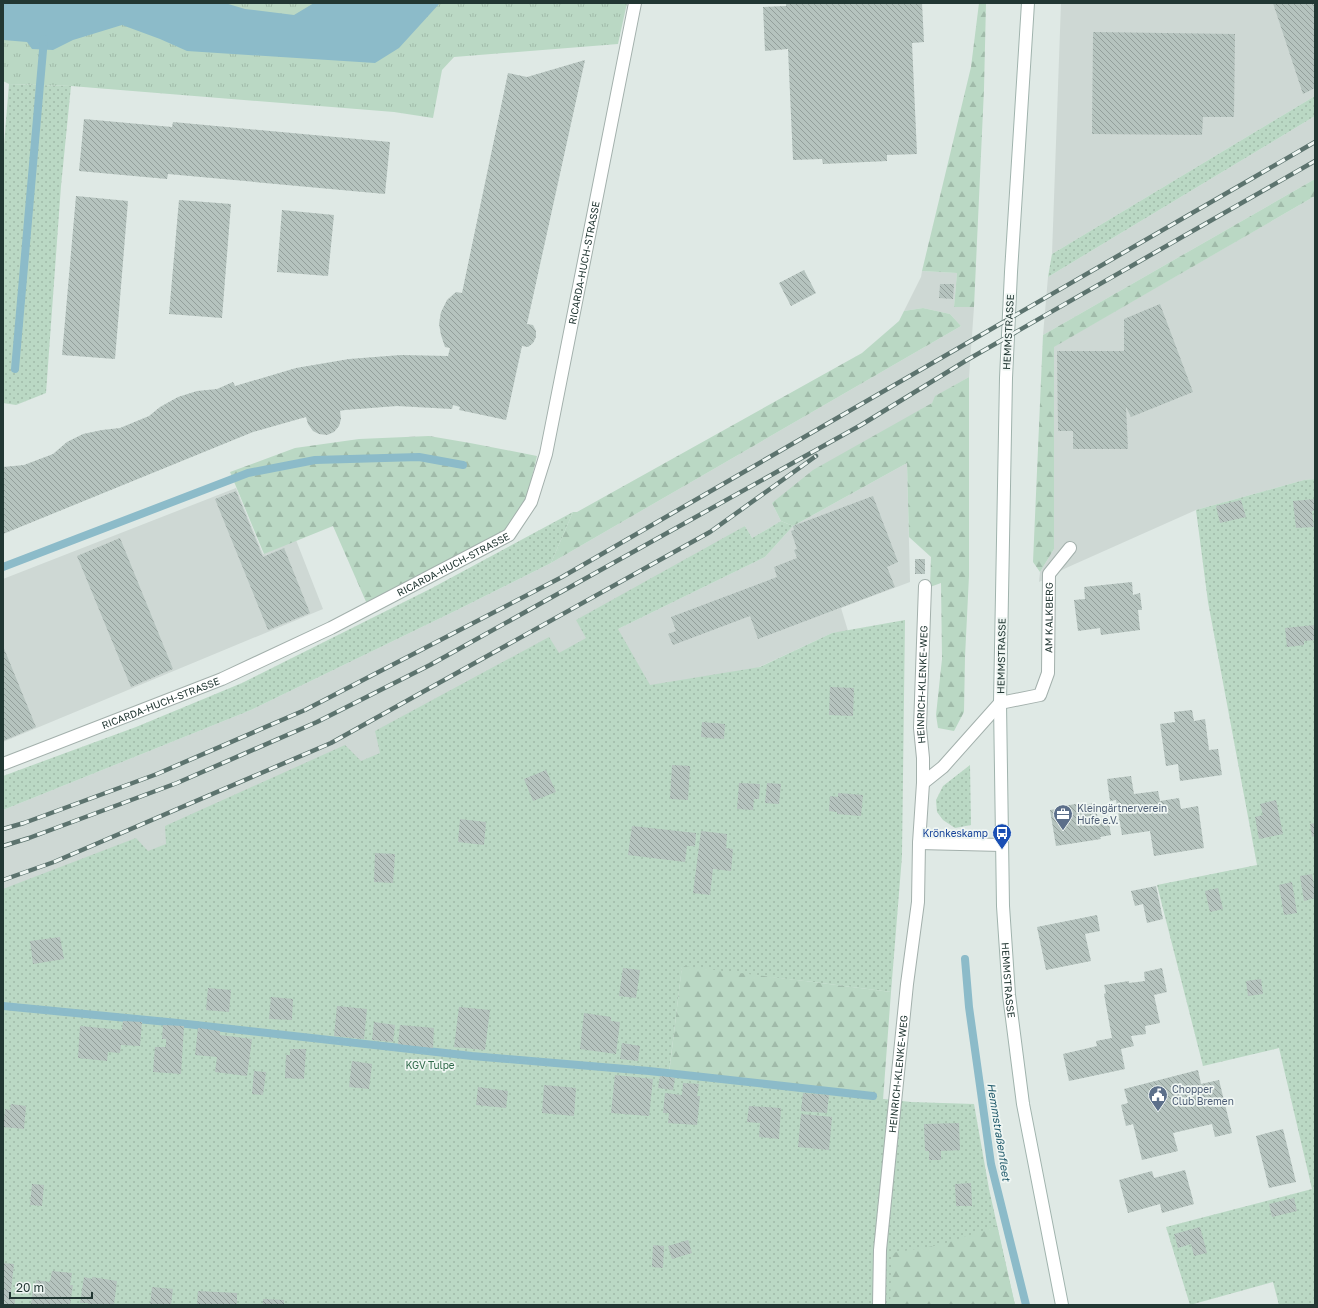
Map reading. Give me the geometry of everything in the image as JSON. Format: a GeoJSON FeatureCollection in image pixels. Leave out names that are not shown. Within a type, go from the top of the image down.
{"type":"FeatureCollection","features":[{"type":"Feature","properties":{"kind":"street","name":"RICARDA-HUCH-STRASSE"},"geometry":{"type":"LineString","coordinates":[[3,764],[222,679],[331,628],[510,535],[531,502],[546,454],[635,3]]}},
{"type":"Feature","properties":{"kind":"street","name":"HEMMSTRASSE"},"geometry":{"type":"LineString","coordinates":[[1028,3],[1011,272],[1006,378],[1000,703],[1003,906],[1009,995],[1023,1104],[1062,1305]]}},
{"type":"Feature","properties":{"kind":"street","name":"AM KALKBERG"},"geometry":{"type":"LineString","coordinates":[[1000,703],[1040,695],[1048,673],[1049,574],[1070,548]]}},
{"type":"Feature","properties":{"kind":"street","name":"HEINRICH-KLENKE-WEG"},"geometry":{"type":"LineString","coordinates":[[879,1305],[880,1250],[907,984],[918,902],[919,843],[923,783],[923,758],[920,728],[925,586]]}},
{"type":"Feature","properties":{"kind":"street"},"geometry":{"type":"LineString","coordinates":[[923,783],[943,767],[1000,703]]}},
{"type":"Feature","properties":{"kind":"street"},"geometry":{"type":"LineString","coordinates":[[919,843],[1002,845]]}},
{"type":"Feature","properties":{"kind":"shaded area"},"geometry":{"type":"Polygon","coordinates":[[[1061,3],[1315,3],[1315,96],[1052,254],[1061,3]]]}},
{"type":"Feature","properties":{"kind":"shaded area"},"geometry":{"type":"Polygon","coordinates":[[[1315,116],[1315,179],[1043,335],[1048,277],[1315,116]]]}},
{"type":"Feature","properties":{"kind":"shaded area"},"geometry":{"type":"Polygon","coordinates":[[[1315,196],[1315,479],[1304,480],[1196,510],[1066,568],[1039,582],[1040,572],[1054,549],[1053,347],[1315,196]]]}},
{"type":"Feature","properties":{"kind":"shaded area"},"geometry":{"type":"Polygon","coordinates":[[[922,271],[957,273],[954,307],[974,307],[969,377],[936,396],[932,403],[772,503],[781,521],[752,538],[745,526],[618,629],[765,557],[793,526],[907,463],[910,582],[841,608],[848,631],[832,633],[648,719],[3,947],[3,810],[251,710],[551,563],[961,326],[950,314],[923,308],[904,311],[921,277],[922,271]]]}},
{"type":"Feature","properties":{"kind":"shaded area"},"geometry":{"type":"Polygon","coordinates":[[[236,488],[263,554],[296,540],[323,609],[3,742],[3,579],[236,488]]]}},
{"type":"Feature","properties":{"kind":"green space"},"geometry":{"type":"Polygon","coordinates":[[[3,3],[627,3],[618,44],[454,57],[442,70],[433,118],[394,112],[71,86],[9,84],[3,81],[3,3]]]}},
{"type":"Feature","properties":{"kind":"green space"},"geometry":{"type":"Polygon","coordinates":[[[979,3],[986,3],[984,89],[974,307],[954,307],[957,273],[922,271],[971,67],[979,3]]]}},
{"type":"Feature","properties":{"kind":"green space"},"geometry":{"type":"Polygon","coordinates":[[[9,84],[71,86],[61,186],[46,393],[16,405],[3,403],[3,157],[9,84]]]}},
{"type":"Feature","properties":{"kind":"green space"},"geometry":{"type":"Polygon","coordinates":[[[1315,96],[1315,116],[1048,277],[1052,254],[1315,96]]]}},
{"type":"Feature","properties":{"kind":"green space"},"geometry":{"type":"Polygon","coordinates":[[[1315,179],[1315,196],[1054,347],[1054,549],[1040,572],[1033,562],[1043,335],[1315,179]]]}},
{"type":"Feature","properties":{"kind":"green space"},"geometry":{"type":"Polygon","coordinates":[[[923,308],[950,314],[961,326],[551,563],[573,512],[577,512],[862,353],[899,321],[904,311],[923,308]]]}},
{"type":"Feature","properties":{"kind":"green space"},"geometry":{"type":"Polygon","coordinates":[[[969,377],[969,576],[964,712],[954,731],[938,728],[936,715],[942,659],[941,583],[930,587],[931,557],[909,537],[907,463],[793,526],[781,521],[772,503],[813,470],[932,403],[935,396],[969,377]]]}},
{"type":"Feature","properties":{"kind":"green space"},"geometry":{"type":"Polygon","coordinates":[[[429,436],[537,456],[526,501],[506,530],[367,604],[333,526],[264,554],[230,472],[295,448],[359,439],[429,436]]]}},
{"type":"Feature","properties":{"kind":"green space"},"geometry":{"type":"Polygon","coordinates":[[[1315,479],[1315,1305],[1279,1305],[1273,1282],[1190,1305],[1166,1227],[1312,1189],[1279,1048],[1203,1066],[1157,885],[1257,865],[1208,602],[1196,510],[1304,480],[1315,479]]]}},
{"type":"Feature","properties":{"kind":"green space"},"geometry":{"type":"Polygon","coordinates":[[[573,512],[551,563],[251,710],[3,810],[3,776],[136,727],[242,683],[432,588],[573,512]]]}},
{"type":"Feature","properties":{"kind":"green space","name":"KGV Tulpe"},"geometry":{"type":"Polygon","coordinates":[[[781,521],[793,526],[765,557],[618,629],[650,685],[760,667],[832,633],[905,620],[902,856],[891,992],[682,967],[669,1073],[766,1086],[911,1102],[974,1104],[989,1189],[1015,1305],[3,1305],[3,889],[136,838],[148,851],[166,844],[165,826],[345,745],[361,761],[380,753],[375,731],[549,637],[559,653],[586,638],[576,620],[745,526],[752,538],[781,521]]]}},
{"type":"Feature","properties":{"kind":"green space"},"geometry":{"type":"Polygon","coordinates":[[[970,765],[971,825],[955,828],[943,820],[937,812],[936,800],[943,786],[970,765]]]}},
{"type":"Feature","properties":{"kind":"green space"},"geometry":{"type":"Polygon","coordinates":[[[682,966],[891,992],[883,1100],[669,1074],[682,966]]]}},
{"type":"Feature","properties":{"kind":"green space"},"geometry":{"type":"Polygon","coordinates":[[[997,1226],[1015,1305],[890,1305],[892,1253],[940,1245],[997,1226]]]}},
{"type":"Feature","properties":{"kind":"water"},"geometry":{"type":"Polygon","coordinates":[[[3,3],[225,3],[245,9],[294,15],[314,3],[440,3],[399,48],[375,63],[187,51],[122,25],[73,40],[53,50],[32,49],[27,42],[3,40],[3,3]]]}},
{"type":"Feature","properties":{"kind":"building"},"geometry":{"type":"Polygon","coordinates":[[[786,3],[922,3],[924,42],[912,43],[917,154],[887,155],[887,161],[823,164],[822,159],[793,160],[788,49],[765,51],[763,7],[786,6],[786,3]]]}},
{"type":"Feature","properties":{"kind":"building"},"geometry":{"type":"Polygon","coordinates":[[[1273,3],[1315,3],[1315,88],[1303,94],[1273,3]]]}},
{"type":"Feature","properties":{"kind":"building"},"geometry":{"type":"Polygon","coordinates":[[[1093,32],[1235,34],[1234,117],[1203,117],[1202,135],[1092,134],[1093,32]]]}},
{"type":"Feature","properties":{"kind":"building"},"geometry":{"type":"Polygon","coordinates":[[[585,60],[527,324],[533,325],[536,331],[536,337],[533,343],[528,347],[522,346],[506,420],[459,410],[460,407],[453,405],[452,409],[397,406],[345,410],[340,411],[341,419],[339,426],[334,432],[327,435],[319,434],[313,431],[308,424],[306,417],[253,432],[3,534],[3,467],[24,465],[53,454],[67,442],[83,434],[120,428],[149,416],[160,407],[178,397],[197,391],[217,389],[233,382],[235,386],[296,368],[349,359],[401,355],[448,356],[450,348],[445,347],[439,324],[441,312],[447,300],[456,292],[462,293],[508,73],[527,77],[585,60]]]}},
{"type":"Feature","properties":{"kind":"building"},"geometry":{"type":"Polygon","coordinates":[[[84,119],[172,127],[173,122],[390,142],[385,194],[168,174],[167,179],[79,171],[84,119]]]}},
{"type":"Feature","properties":{"kind":"building"},"geometry":{"type":"Polygon","coordinates":[[[76,196],[128,201],[115,359],[62,355],[76,196]]]}},
{"type":"Feature","properties":{"kind":"building"},"geometry":{"type":"Polygon","coordinates":[[[179,200],[231,204],[222,318],[169,314],[179,200]]]}},
{"type":"Feature","properties":{"kind":"building"},"geometry":{"type":"Polygon","coordinates":[[[282,210],[334,215],[328,276],[277,272],[282,210]]]}},
{"type":"Feature","properties":{"kind":"building"},"geometry":{"type":"Polygon","coordinates":[[[804,270],[816,293],[791,306],[779,283],[804,270]]]}},
{"type":"Feature","properties":{"kind":"building"},"geometry":{"type":"Polygon","coordinates":[[[940,284],[954,284],[953,299],[939,298],[940,284]]]}},
{"type":"Feature","properties":{"kind":"building"},"geometry":{"type":"Polygon","coordinates":[[[1160,304],[1193,392],[1131,417],[1126,407],[1128,449],[1073,449],[1073,431],[1058,431],[1057,351],[1124,351],[1124,319],[1160,304]]]}},
{"type":"Feature","properties":{"kind":"building"},"geometry":{"type":"Polygon","coordinates":[[[236,491],[263,557],[284,548],[310,613],[268,630],[215,499],[236,491]]]}},
{"type":"Feature","properties":{"kind":"building"},"geometry":{"type":"Polygon","coordinates":[[[873,496],[898,562],[887,567],[895,587],[758,639],[750,616],[673,645],[668,634],[676,631],[671,617],[777,577],[774,567],[797,558],[794,550],[797,549],[791,531],[794,530],[793,526],[873,496]]]}},
{"type":"Feature","properties":{"kind":"building"},"geometry":{"type":"Polygon","coordinates":[[[1315,499],[1315,511],[1312,511],[1314,527],[1296,528],[1293,501],[1315,499]]]}},
{"type":"Feature","properties":{"kind":"building"},"geometry":{"type":"Polygon","coordinates":[[[1241,500],[1246,517],[1220,523],[1216,506],[1241,500]]]}},
{"type":"Feature","properties":{"kind":"building"},"geometry":{"type":"Polygon","coordinates":[[[120,538],[173,669],[131,687],[77,556],[120,538]]]}},
{"type":"Feature","properties":{"kind":"building"},"geometry":{"type":"Polygon","coordinates":[[[915,559],[925,559],[925,574],[915,574],[915,559]]]}},
{"type":"Feature","properties":{"kind":"building"},"geometry":{"type":"Polygon","coordinates":[[[1132,582],[1133,595],[1140,593],[1142,610],[1138,610],[1140,630],[1101,635],[1100,628],[1078,631],[1074,600],[1085,599],[1084,587],[1132,582]]]}},
{"type":"Feature","properties":{"kind":"building"},"geometry":{"type":"Polygon","coordinates":[[[1315,625],[1315,640],[1304,641],[1304,645],[1287,647],[1285,628],[1315,625]]]}},
{"type":"Feature","properties":{"kind":"building"},"geometry":{"type":"Polygon","coordinates":[[[3,646],[36,727],[3,741],[3,646]]]}},
{"type":"Feature","properties":{"kind":"building"},"geometry":{"type":"Polygon","coordinates":[[[830,687],[854,688],[853,716],[829,715],[830,687]]]}},
{"type":"Feature","properties":{"kind":"building"},"geometry":{"type":"Polygon","coordinates":[[[1192,710],[1194,721],[1205,719],[1209,750],[1218,749],[1222,775],[1180,781],[1178,764],[1166,766],[1160,724],[1175,722],[1174,712],[1192,710]]]}},
{"type":"Feature","properties":{"kind":"building"},"geometry":{"type":"Polygon","coordinates":[[[702,722],[725,724],[724,739],[701,737],[702,722]]]}},
{"type":"Feature","properties":{"kind":"building"},"geometry":{"type":"Polygon","coordinates":[[[672,765],[690,766],[688,800],[670,799],[672,765]]]}},
{"type":"Feature","properties":{"kind":"building"},"geometry":{"type":"Polygon","coordinates":[[[546,770],[556,792],[533,801],[524,779],[546,770]]]}},
{"type":"Feature","properties":{"kind":"building"},"geometry":{"type":"Polygon","coordinates":[[[1131,776],[1134,794],[1158,791],[1160,801],[1179,798],[1181,809],[1198,806],[1204,848],[1154,856],[1150,831],[1122,835],[1116,800],[1110,801],[1107,779],[1131,776]]]}},
{"type":"Feature","properties":{"kind":"building"},"geometry":{"type":"Polygon","coordinates":[[[739,783],[760,784],[759,799],[754,799],[753,810],[737,809],[739,783]]]}},
{"type":"Feature","properties":{"kind":"building"},"geometry":{"type":"Polygon","coordinates":[[[767,783],[781,784],[779,804],[765,803],[767,783]]]}},
{"type":"Feature","properties":{"kind":"building"},"geometry":{"type":"Polygon","coordinates":[[[838,793],[863,795],[861,816],[837,814],[837,812],[829,811],[830,796],[838,797],[838,793]]]}},
{"type":"Feature","properties":{"kind":"building"},"geometry":{"type":"Polygon","coordinates":[[[1276,800],[1283,834],[1259,839],[1255,817],[1263,815],[1260,804],[1276,800]]]}},
{"type":"Feature","properties":{"kind":"building"},"geometry":{"type":"Polygon","coordinates":[[[1081,803],[1082,805],[1095,803],[1098,820],[1108,818],[1111,835],[1100,837],[1101,839],[1056,846],[1050,810],[1081,803]]]}},
{"type":"Feature","properties":{"kind":"building"},"geometry":{"type":"Polygon","coordinates":[[[460,819],[486,822],[484,845],[458,842],[460,819]]]}},
{"type":"Feature","properties":{"kind":"building"},"geometry":{"type":"Polygon","coordinates":[[[1315,823],[1315,836],[1312,837],[1310,824],[1315,823]]]}},
{"type":"Feature","properties":{"kind":"building"},"geometry":{"type":"Polygon","coordinates":[[[632,826],[696,833],[695,846],[687,846],[685,862],[628,855],[632,826]]]}},
{"type":"Feature","properties":{"kind":"building"},"geometry":{"type":"Polygon","coordinates":[[[701,831],[727,834],[726,848],[733,849],[731,871],[713,869],[710,895],[693,893],[701,831]]]}},
{"type":"Feature","properties":{"kind":"building"},"geometry":{"type":"Polygon","coordinates":[[[375,853],[395,854],[393,883],[374,882],[375,853]]]}},
{"type":"Feature","properties":{"kind":"building"},"geometry":{"type":"Polygon","coordinates":[[[1312,874],[1315,898],[1304,901],[1300,876],[1312,874]]]}},
{"type":"Feature","properties":{"kind":"building"},"geometry":{"type":"Polygon","coordinates":[[[1292,882],[1297,913],[1284,915],[1279,885],[1292,882]]]}},
{"type":"Feature","properties":{"kind":"building"},"geometry":{"type":"Polygon","coordinates":[[[1156,886],[1163,919],[1147,923],[1143,904],[1135,906],[1131,891],[1156,886]]]}},
{"type":"Feature","properties":{"kind":"building"},"geometry":{"type":"Polygon","coordinates":[[[1218,888],[1223,909],[1210,912],[1205,891],[1218,888]]]}},
{"type":"Feature","properties":{"kind":"building"},"geometry":{"type":"Polygon","coordinates":[[[1097,915],[1100,931],[1085,934],[1091,961],[1046,970],[1037,927],[1097,915]]]}},
{"type":"Feature","properties":{"kind":"building"},"geometry":{"type":"Polygon","coordinates":[[[60,937],[64,959],[33,964],[30,941],[60,937]]]}},
{"type":"Feature","properties":{"kind":"building"},"geometry":{"type":"Polygon","coordinates":[[[623,968],[640,970],[636,998],[619,996],[623,968]]]}},
{"type":"Feature","properties":{"kind":"building"},"geometry":{"type":"Polygon","coordinates":[[[1162,968],[1167,992],[1154,995],[1160,1023],[1145,1026],[1146,1034],[1131,1036],[1134,1046],[1121,1049],[1125,1069],[1069,1081],[1063,1054],[1097,1046],[1096,1041],[1112,1038],[1104,994],[1106,993],[1104,985],[1129,981],[1129,983],[1145,981],[1144,972],[1162,968]]]}},
{"type":"Feature","properties":{"kind":"building"},"geometry":{"type":"Polygon","coordinates":[[[1261,979],[1263,994],[1248,996],[1246,981],[1261,979]]]}},
{"type":"Feature","properties":{"kind":"building"},"geometry":{"type":"Polygon","coordinates":[[[208,988],[231,990],[229,1012],[206,1010],[208,988]]]}},
{"type":"Feature","properties":{"kind":"building"},"geometry":{"type":"Polygon","coordinates":[[[271,997],[293,999],[292,1020],[269,1019],[271,997]]]}},
{"type":"Feature","properties":{"kind":"building"},"geometry":{"type":"Polygon","coordinates":[[[337,1006],[367,1009],[364,1039],[334,1036],[337,1006]]]}},
{"type":"Feature","properties":{"kind":"building"},"geometry":{"type":"Polygon","coordinates":[[[459,1007],[490,1010],[485,1050],[454,1047],[459,1007]]]}},
{"type":"Feature","properties":{"kind":"building"},"geometry":{"type":"Polygon","coordinates":[[[584,1013],[611,1017],[611,1021],[620,1022],[616,1054],[580,1049],[584,1013]]]}},
{"type":"Feature","properties":{"kind":"building"},"geometry":{"type":"Polygon","coordinates":[[[123,1021],[142,1022],[140,1046],[121,1045],[120,1053],[108,1052],[107,1061],[78,1058],[80,1026],[122,1030],[123,1021]]]}},
{"type":"Feature","properties":{"kind":"building"},"geometry":{"type":"Polygon","coordinates":[[[374,1022],[395,1025],[393,1042],[372,1040],[374,1022]]]}},
{"type":"Feature","properties":{"kind":"building"},"geometry":{"type":"Polygon","coordinates":[[[163,1025],[184,1026],[181,1074],[153,1072],[155,1047],[166,1047],[166,1039],[162,1039],[163,1025]]]}},
{"type":"Feature","properties":{"kind":"building"},"geometry":{"type":"Polygon","coordinates":[[[400,1025],[434,1028],[433,1048],[398,1044],[400,1025]]]}},
{"type":"Feature","properties":{"kind":"building"},"geometry":{"type":"Polygon","coordinates":[[[198,1028],[220,1031],[220,1035],[252,1039],[247,1076],[215,1072],[217,1057],[195,1055],[198,1028]]]}},
{"type":"Feature","properties":{"kind":"building"},"geometry":{"type":"Polygon","coordinates":[[[622,1043],[640,1046],[638,1061],[620,1059],[622,1043]]]}},
{"type":"Feature","properties":{"kind":"building"},"geometry":{"type":"Polygon","coordinates":[[[290,1049],[306,1049],[304,1079],[285,1078],[286,1055],[290,1055],[290,1049]]]}},
{"type":"Feature","properties":{"kind":"building"},"geometry":{"type":"Polygon","coordinates":[[[352,1061],[372,1064],[369,1089],[349,1087],[352,1061]]]}},
{"type":"Feature","properties":{"kind":"building"},"geometry":{"type":"Polygon","coordinates":[[[1198,1070],[1201,1084],[1219,1080],[1232,1133],[1215,1137],[1212,1124],[1173,1133],[1178,1151],[1142,1160],[1133,1124],[1126,1126],[1121,1105],[1128,1103],[1124,1089],[1198,1070]]]}},
{"type":"Feature","properties":{"kind":"building"},"geometry":{"type":"Polygon","coordinates":[[[254,1071],[266,1072],[263,1095],[252,1094],[254,1071]]]}},
{"type":"Feature","properties":{"kind":"building"},"geometry":{"type":"Polygon","coordinates":[[[615,1075],[653,1079],[649,1116],[611,1113],[615,1075]]]}},
{"type":"Feature","properties":{"kind":"building"},"geometry":{"type":"Polygon","coordinates":[[[660,1076],[675,1078],[673,1090],[658,1088],[660,1076]]]}},
{"type":"Feature","properties":{"kind":"building"},"geometry":{"type":"Polygon","coordinates":[[[683,1083],[699,1084],[697,1096],[700,1096],[697,1125],[668,1123],[669,1113],[663,1113],[665,1093],[682,1095],[683,1083]]]}},
{"type":"Feature","properties":{"kind":"building"},"geometry":{"type":"Polygon","coordinates":[[[544,1085],[576,1088],[574,1116],[542,1113],[544,1085]]]}},
{"type":"Feature","properties":{"kind":"building"},"geometry":{"type":"Polygon","coordinates":[[[478,1087],[508,1091],[506,1108],[476,1105],[478,1087]]]}},
{"type":"Feature","properties":{"kind":"building"},"geometry":{"type":"Polygon","coordinates":[[[803,1093],[829,1095],[827,1113],[801,1111],[803,1093]]]}},
{"type":"Feature","properties":{"kind":"building"},"geometry":{"type":"Polygon","coordinates":[[[11,1104],[26,1106],[24,1129],[3,1127],[5,1109],[10,1110],[11,1104]]]}},
{"type":"Feature","properties":{"kind":"building"},"geometry":{"type":"Polygon","coordinates":[[[749,1106],[781,1108],[779,1139],[759,1137],[760,1123],[747,1122],[749,1106]]]}},
{"type":"Feature","properties":{"kind":"building"},"geometry":{"type":"Polygon","coordinates":[[[801,1114],[832,1117],[829,1150],[798,1147],[801,1114]]]}},
{"type":"Feature","properties":{"kind":"building"},"geometry":{"type":"Polygon","coordinates":[[[959,1123],[960,1150],[941,1151],[941,1160],[929,1160],[929,1151],[925,1151],[924,1124],[959,1123]]]}},
{"type":"Feature","properties":{"kind":"building"},"geometry":{"type":"Polygon","coordinates":[[[1283,1129],[1296,1182],[1269,1188],[1256,1136],[1283,1129]]]}},
{"type":"Feature","properties":{"kind":"building"},"geometry":{"type":"Polygon","coordinates":[[[1185,1170],[1194,1204],[1162,1213],[1160,1204],[1128,1213],[1119,1180],[1152,1171],[1154,1178],[1185,1170]]]}},
{"type":"Feature","properties":{"kind":"building"},"geometry":{"type":"Polygon","coordinates":[[[971,1183],[972,1206],[956,1206],[955,1184],[971,1183]]]}},
{"type":"Feature","properties":{"kind":"building"},"geometry":{"type":"Polygon","coordinates":[[[32,1184],[44,1185],[42,1206],[30,1205],[32,1184]]]}},
{"type":"Feature","properties":{"kind":"building"},"geometry":{"type":"Polygon","coordinates":[[[1294,1198],[1297,1211],[1272,1217],[1269,1204],[1294,1198]]]}},
{"type":"Feature","properties":{"kind":"building"},"geometry":{"type":"Polygon","coordinates":[[[1200,1227],[1207,1253],[1194,1256],[1191,1244],[1178,1248],[1174,1234],[1200,1227]]]}},
{"type":"Feature","properties":{"kind":"building"},"geometry":{"type":"Polygon","coordinates":[[[688,1240],[692,1253],[672,1259],[668,1246],[688,1240]]]}},
{"type":"Feature","properties":{"kind":"building"},"geometry":{"type":"Polygon","coordinates":[[[653,1245],[664,1246],[663,1268],[652,1267],[653,1245]]]}},
{"type":"Feature","properties":{"kind":"building"},"geometry":{"type":"Polygon","coordinates":[[[3,1263],[14,1264],[10,1299],[15,1299],[15,1305],[3,1304],[3,1263]]]}},
{"type":"Feature","properties":{"kind":"building"},"geometry":{"type":"Polygon","coordinates":[[[52,1271],[72,1273],[70,1285],[73,1285],[70,1305],[31,1305],[33,1286],[35,1287],[36,1280],[50,1282],[52,1271]]]}},
{"type":"Feature","properties":{"kind":"building"},"geometry":{"type":"Polygon","coordinates":[[[84,1277],[117,1281],[114,1305],[88,1305],[88,1303],[80,1303],[84,1277]]]}},
{"type":"Feature","properties":{"kind":"building"},"geometry":{"type":"Polygon","coordinates":[[[152,1287],[173,1289],[171,1305],[150,1305],[152,1287]]]}},
{"type":"Feature","properties":{"kind":"building"},"geometry":{"type":"Polygon","coordinates":[[[198,1291],[237,1293],[237,1305],[197,1305],[198,1291]]]}},
{"type":"Feature","properties":{"kind":"building"},"geometry":{"type":"Polygon","coordinates":[[[263,1299],[284,1300],[284,1305],[263,1305],[263,1299]]]}},
{"type":"Feature","properties":{"kind":"waterway"},"geometry":{"type":"LineString","coordinates":[[15,369],[44,39]]}},
{"type":"Feature","properties":{"kind":"waterway"},"geometry":{"type":"LineString","coordinates":[[3,567],[248,473],[315,460],[419,457],[463,465]]}},
{"type":"Feature","properties":{"kind":"waterway","name":"Hemmstraßenfleet"},"geometry":{"type":"LineString","coordinates":[[965,959],[969,1007],[991,1164],[1026,1305]]}},
{"type":"Feature","properties":{"kind":"waterway"},"geometry":{"type":"LineString","coordinates":[[3,1006],[178,1023],[472,1056],[649,1071],[873,1096]]}},
{"type":"Feature","properties":{"kind":"railway"},"geometry":{"type":"LineString","coordinates":[[3,829],[24,823],[157,774],[305,710],[562,577],[1315,142]]}},
{"type":"Feature","properties":{"kind":"railway"},"geometry":{"type":"LineString","coordinates":[[3,846],[29,838],[177,783],[317,722],[430,665],[861,425],[967,360],[1315,161]]}},
{"type":"Feature","properties":{"kind":"railway"},"geometry":{"type":"LineString","coordinates":[[3,880],[54,862],[331,743],[710,532],[816,456]]}},
{"type":"Feature","properties":{"kind":"place","name":"Kleingärtnerverein Hufe e.V."},"geometry":{"type":"Point","coordinates":[1063,831]}},
{"type":"Feature","properties":{"kind":"place","name":"Krönkeskamp"},"geometry":{"type":"Point","coordinates":[1002,850]}},
{"type":"Feature","properties":{"kind":"place","name":"Chopper Club Bremen"},"geometry":{"type":"Point","coordinates":[1158,1112]}}]}
